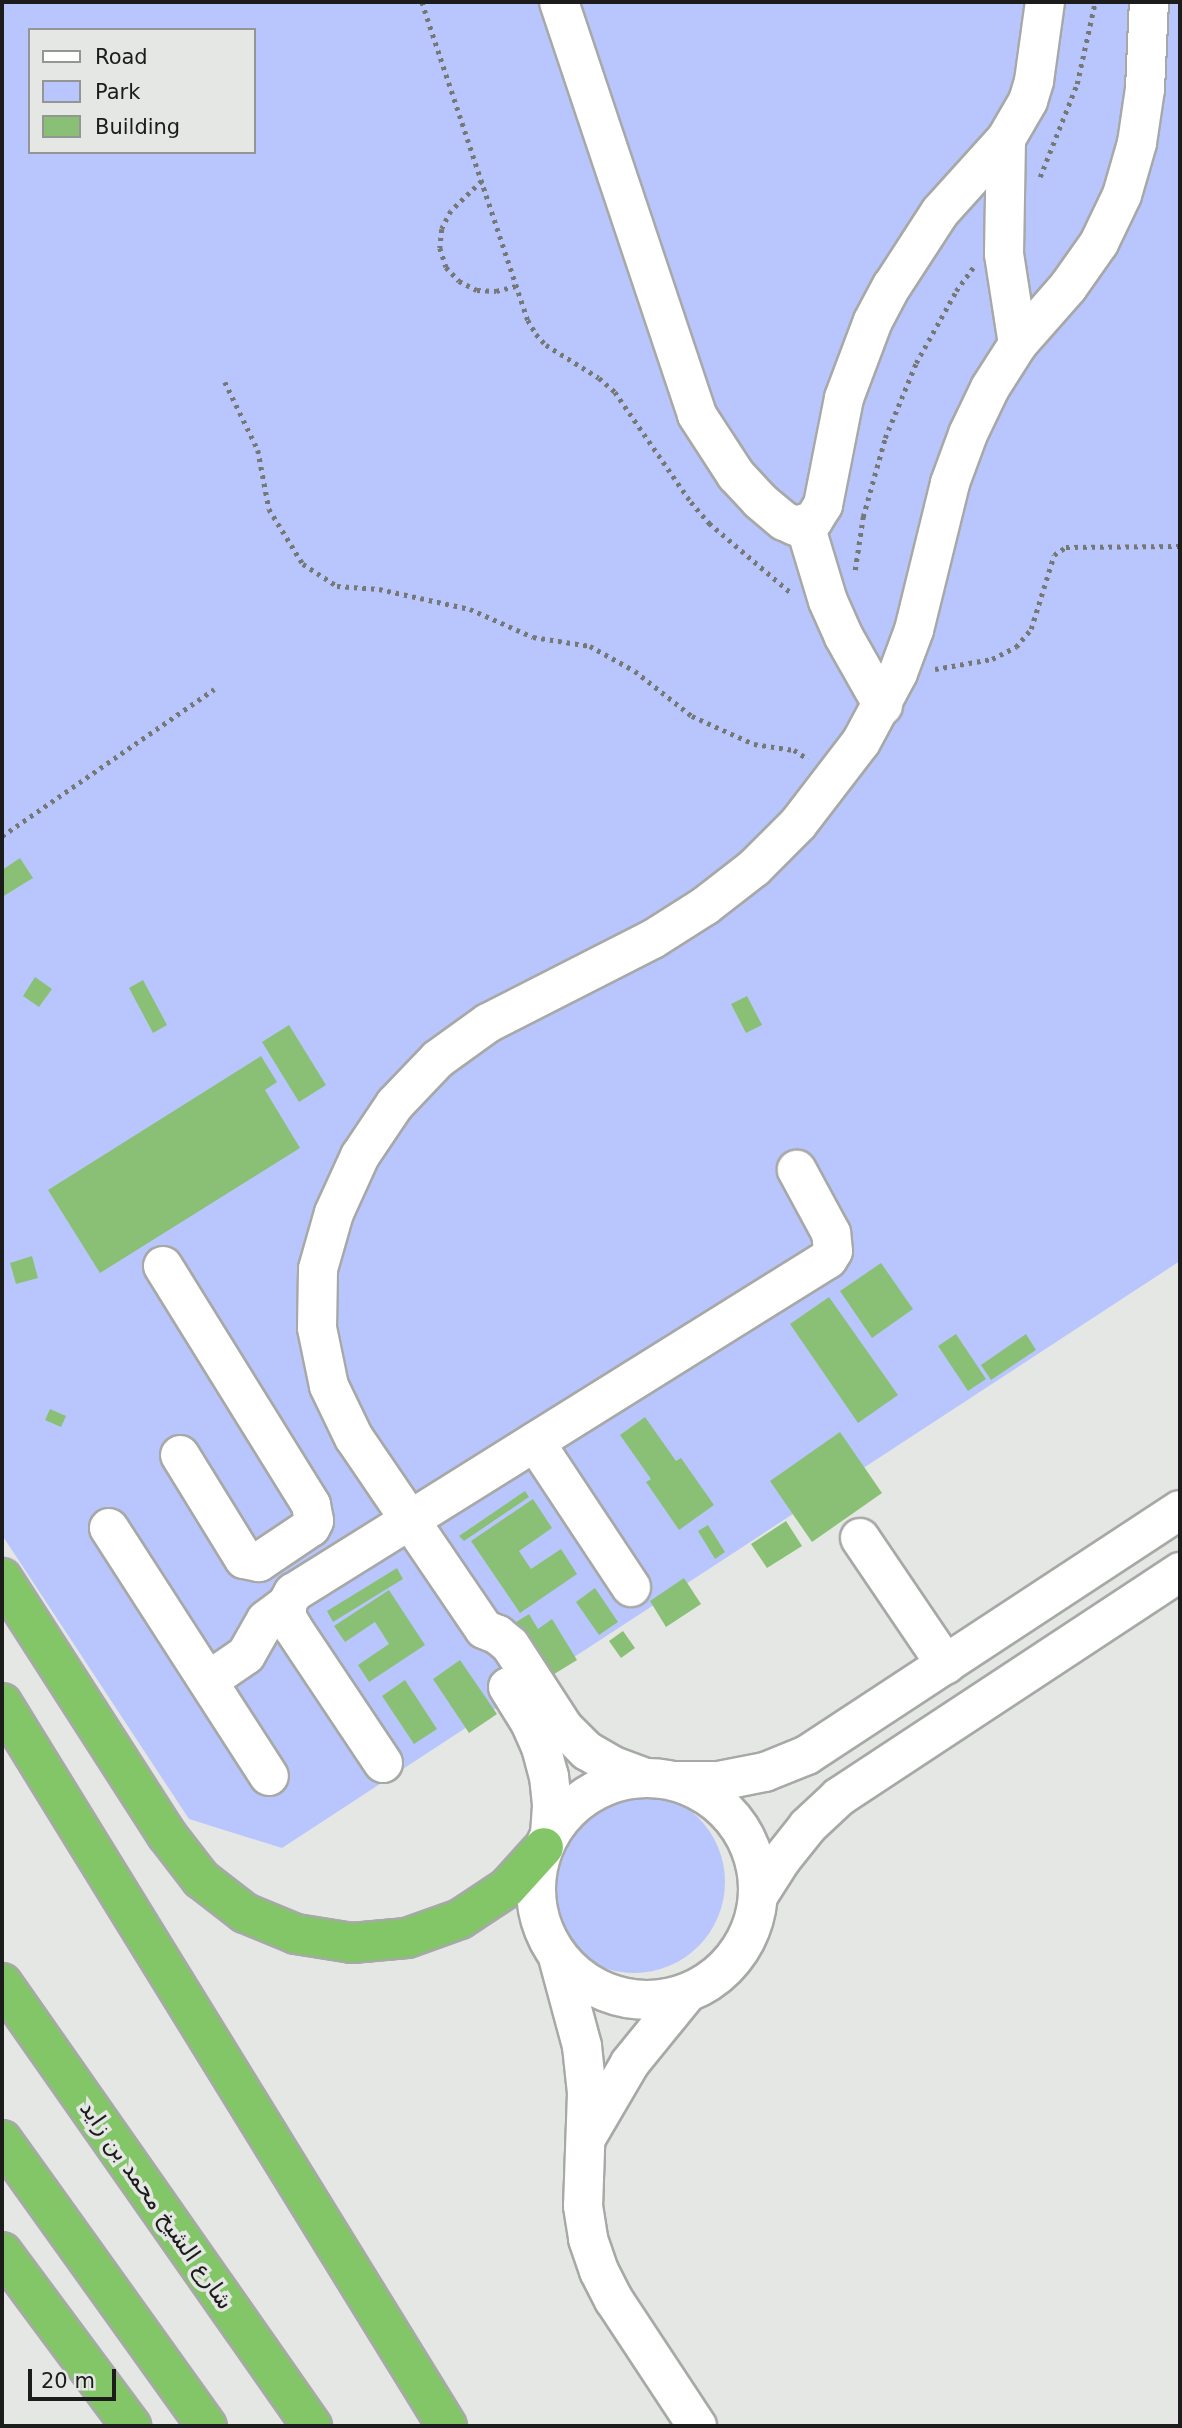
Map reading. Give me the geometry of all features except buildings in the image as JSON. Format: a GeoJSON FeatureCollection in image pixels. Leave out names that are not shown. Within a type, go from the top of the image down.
{"type":"FeatureCollection","features":[{"type":"Feature","properties":{"kind":"highway"},"geometry":{"type":"LineString","coordinates":[[2,1578],[167,1835],[201,1879],[245,1913],[296,1934],[352,1943],[407,1938],[460,1919],[507,1888],[547,1841]]}},
{"type":"Feature","properties":{"kind":"highway"},"geometry":{"type":"LineString","coordinates":[[2,1703],[447,2426]]}},
{"type":"Feature","properties":{"kind":"highway","name":"شارع الشيخ محمد بن زايد"},"geometry":{"type":"LineString","coordinates":[[2,1983],[312,2426]]}},
{"type":"Feature","properties":{"kind":"highway"},"geometry":{"type":"LineString","coordinates":[[2,2140],[207,2426]]}},
{"type":"Feature","properties":{"kind":"highway"},"geometry":{"type":"LineString","coordinates":[[2,2252],[131,2426]]}},
{"type":"Feature","properties":{"kind":"street"},"geometry":{"type":"LineString","coordinates":[[559,2],[697,415],[736,475],[760,501],[794,526],[812,520]]}},
{"type":"Feature","properties":{"kind":"street"},"geometry":{"type":"LineString","coordinates":[[890,690],[850,649],[828,601],[812,520],[844,398],[873,321],[912,251],[940,212],[1012,130],[1034,81],[1045,2]]}},
{"type":"Feature","properties":{"kind":"street"},"geometry":{"type":"LineString","coordinates":[[697,2426],[598,2271],[588,2239],[583,2206],[587,2093],[582,2046],[557,1955],[544,1930],[537,1903],[537,1874],[547,1841],[551,1796],[541,1747],[529,1720],[486,1653],[484,1629],[354,1438],[329,1385],[317,1328],[318,1269],[334,1213],[360,1156],[395,1104],[438,1059],[488,1023],[653,939],[705,906],[763,859],[798,824],[838,777],[890,690],[927,583],[950,483],[990,388],[1018,344],[1068,287],[1099,243],[1122,195],[1137,143],[1145,89],[1149,2]]}},
{"type":"Feature","properties":{"kind":"street"},"geometry":{"type":"LineString","coordinates":[[1012,130],[1006,284],[1018,344]]}},
{"type":"Feature","properties":{"kind":"street"},"geometry":{"type":"LineString","coordinates":[[1010,223],[1042,315]]}},
{"type":"Feature","properties":{"kind":"street"},"geometry":{"type":"LineString","coordinates":[[812,520],[872,637],[890,690]]}},
{"type":"Feature","properties":{"kind":"street"},"geometry":{"type":"LineString","coordinates":[[208,1681],[246,1655],[266,1620],[298,1592],[408,1520],[828,1259],[833,1251],[831,1233],[797,1170]]}},
{"type":"Feature","properties":{"kind":"street"},"geometry":{"type":"LineString","coordinates":[[163,1266],[314,1513],[312,1527],[288,1546],[259,1562],[244,1559],[180,1455]]}},
{"type":"Feature","properties":{"kind":"street"},"geometry":{"type":"LineString","coordinates":[[535,1442],[631,1587]]}},
{"type":"Feature","properties":{"kind":"street"},"geometry":{"type":"LineString","coordinates":[[547,1841],[567,1812],[590,1794],[617,1782],[731,1779],[765,1772],[807,1755],[1180,1510]]}},
{"type":"Feature","properties":{"kind":"street"},"geometry":{"type":"LineString","coordinates":[[109,1528],[269,1776]]}},
{"type":"Feature","properties":{"kind":"street"},"geometry":{"type":"LineString","coordinates":[[860,1538],[946,1665]]}},
{"type":"Feature","properties":{"kind":"street"},"geometry":{"type":"LineString","coordinates":[[288,1546],[298,1592],[287,1617],[383,1763]]}},
{"type":"Feature","properties":{"kind":"street"},"geometry":{"type":"LineString","coordinates":[[758,1896],[801,1835],[839,1797],[1180,1572]]}},
{"type":"Feature","properties":{"kind":"street"},"geometry":{"type":"LineString","coordinates":[[484,1629],[498,1635],[510,1645],[564,1728],[587,1751],[615,1767],[702,1792],[727,1811],[745,1836],[756,1866],[758,1896],[751,1927],[736,1956],[713,1978],[686,1994],[650,2001],[615,1996],[582,1980],[557,1955]]}},
{"type":"Feature","properties":{"kind":"street"},"geometry":{"type":"LineString","coordinates":[[586,2140],[630,2063],[686,1994]]}},
{"type":"Feature","properties":{"kind":"path"},"geometry":{"type":"LineString","coordinates":[[422,2],[517,286],[536,334],[546,345],[608,385],[691,502],[709,523],[792,593]]}},
{"type":"Feature","properties":{"kind":"path"},"geometry":{"type":"LineString","coordinates":[[850,598],[863,517],[885,438],[916,363],[943,315],[1010,223],[1051,155],[1077,84],[1095,2]]}},
{"type":"Feature","properties":{"kind":"path"},"geometry":{"type":"LineString","coordinates":[[482,181],[451,211],[442,229],[440,248],[446,267],[459,281],[477,290],[496,291],[517,286]]}},
{"type":"Feature","properties":{"kind":"path"},"geometry":{"type":"LineString","coordinates":[[225,382],[258,450],[269,509],[303,564],[337,586],[379,589],[470,609],[533,637],[590,646],[635,671],[692,716],[754,744],[794,750],[838,777]]}},
{"type":"Feature","properties":{"kind":"path"},"geometry":{"type":"LineString","coordinates":[[890,690],[960,666],[992,659],[1016,647],[1031,629],[1054,555],[1066,547],[1180,546]]}},
{"type":"Feature","properties":{"kind":"path"},"geometry":{"type":"LineString","coordinates":[[2,836],[214,690]]}},
{"type":"Feature","properties":{"kind":"green space"},"geometry":{"type":"Polygon","coordinates":[[[2,2],[1180,2],[1180,1261],[282,1848],[189,1819],[2,1535],[2,2]]]}},
{"type":"Feature","properties":{"kind":"green space"},"geometry":{"type":"Polygon","coordinates":[[[634,1791],[669,1798],[698,1818],[718,1847],[725,1882],[718,1917],[698,1946],[669,1966],[634,1973],[599,1966],[570,1946],[550,1917],[543,1882],[550,1847],[570,1818],[599,1798],[634,1791]]]}}]}
